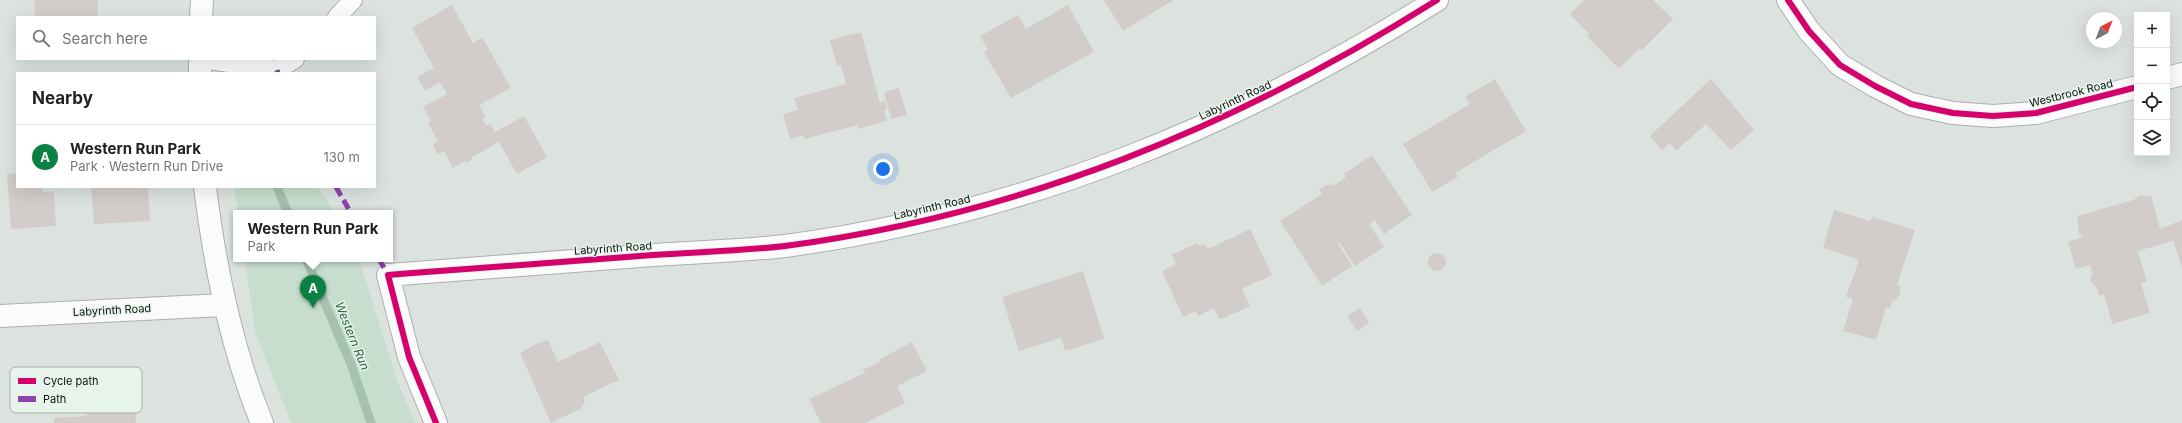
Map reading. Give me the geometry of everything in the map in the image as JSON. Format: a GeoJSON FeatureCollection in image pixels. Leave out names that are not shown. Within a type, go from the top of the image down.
{"type":"FeatureCollection","features":[{"type":"Feature","properties":{"kind":"street"},"geometry":{"type":"LineString","coordinates":[[201,16],[202,0]]}},
{"type":"Feature","properties":{"kind":"street","name":"Labyrinth Road"},"geometry":{"type":"LineString","coordinates":[[436,423],[409,357],[388,275],[783,246],[865,232],[1004,200],[1150,150],[1225,116],[1305,78],[1378,37],[1437,0]]}},
{"type":"Feature","properties":{"kind":"street","name":"Westbrook Road"},"geometry":{"type":"LineString","coordinates":[[1788,0],[1809,31],[1840,66],[1911,104],[1953,113],[1992,116],[2036,113],[2134,88]]}},
{"type":"Feature","properties":{"kind":"street"},"geometry":{"type":"LineString","coordinates":[[200,72],[201,60]]}},
{"type":"Feature","properties":{"kind":"street"},"geometry":{"type":"LineString","coordinates":[[2170,77],[2182,74]]}},
{"type":"Feature","properties":{"kind":"street"},"geometry":{"type":"LineString","coordinates":[[205,188],[211,240],[224,305],[262,423]]}},
{"type":"Feature","properties":{"kind":"street","name":"Labyrinth Road"},"geometry":{"type":"LineString","coordinates":[[0,316],[224,305]]}},
{"type":"Feature","properties":{"kind":"lane"},"geometry":{"type":"LineString","coordinates":[[338,16],[353,0]]}},
{"type":"Feature","properties":{"kind":"lane"},"geometry":{"type":"LineString","coordinates":[[208,60],[277,70],[293,60]]}},
{"type":"Feature","properties":{"kind":"green space"},"geometry":{"type":"Polygon","coordinates":[[[234,188],[319,188],[332,210],[238,210],[234,188]]]}},
{"type":"Feature","properties":{"kind":"green space"},"geometry":{"type":"Polygon","coordinates":[[[245,262],[360,262],[397,380],[415,423],[291,423],[255,332],[245,262]]]}},
{"type":"Feature","properties":{"kind":"building"},"geometry":{"type":"Polygon","coordinates":[[[34,0],[98,0],[98,16],[35,16],[34,0]]]}},
{"type":"Feature","properties":{"kind":"building"},"geometry":{"type":"Polygon","coordinates":[[[1104,0],[1173,0],[1123,31],[1104,0]]]}},
{"type":"Feature","properties":{"kind":"building"},"geometry":{"type":"Polygon","coordinates":[[[1584,0],[1653,0],[1673,19],[1642,50],[1640,48],[1619,69],[1587,36],[1589,34],[1570,14],[1584,0]]]}},
{"type":"Feature","properties":{"kind":"building"},"geometry":{"type":"Polygon","coordinates":[[[452,5],[473,43],[482,37],[511,88],[479,105],[486,117],[482,119],[486,126],[490,123],[495,132],[524,116],[547,157],[517,174],[499,142],[471,158],[472,160],[466,163],[465,161],[453,168],[444,151],[438,155],[433,144],[438,141],[428,123],[431,122],[423,107],[447,94],[440,82],[425,91],[417,77],[434,68],[412,28],[452,5]]]}},
{"type":"Feature","properties":{"kind":"building"},"geometry":{"type":"Polygon","coordinates":[[[1068,5],[1094,52],[1011,98],[984,52],[988,50],[980,36],[1018,15],[1026,29],[1068,5]]]}},
{"type":"Feature","properties":{"kind":"building"},"geometry":{"type":"Polygon","coordinates":[[[861,32],[880,103],[885,101],[887,110],[884,110],[887,121],[858,129],[857,125],[805,139],[804,135],[790,139],[783,114],[798,110],[794,98],[846,84],[841,65],[837,66],[830,40],[861,32]]]}},
{"type":"Feature","properties":{"kind":"building"},"geometry":{"type":"Polygon","coordinates":[[[1495,79],[1526,131],[1455,173],[1458,177],[1432,192],[1403,144],[1470,104],[1465,97],[1495,79]]]}},
{"type":"Feature","properties":{"kind":"building"},"geometry":{"type":"Polygon","coordinates":[[[1711,79],[1754,130],[1731,150],[1706,124],[1676,151],[1670,143],[1662,150],[1650,136],[1711,79]]]}},
{"type":"Feature","properties":{"kind":"building"},"geometry":{"type":"Polygon","coordinates":[[[899,88],[907,115],[891,119],[884,92],[899,88]]]}},
{"type":"Feature","properties":{"kind":"building"},"geometry":{"type":"Polygon","coordinates":[[[1372,155],[1412,215],[1384,234],[1375,220],[1369,224],[1384,247],[1355,266],[1340,243],[1338,244],[1352,266],[1322,286],[1280,221],[1322,194],[1319,190],[1330,183],[1333,186],[1346,177],[1344,174],[1372,155]]]}},
{"type":"Feature","properties":{"kind":"building"},"geometry":{"type":"Polygon","coordinates":[[[16,173],[16,188],[42,188],[42,192],[54,191],[56,226],[11,229],[7,174],[16,173]]]}},
{"type":"Feature","properties":{"kind":"building"},"geometry":{"type":"Polygon","coordinates":[[[91,188],[148,188],[150,221],[94,224],[91,188]]]}},
{"type":"Feature","properties":{"kind":"building"},"geometry":{"type":"Polygon","coordinates":[[[2141,195],[2151,195],[2160,229],[2182,220],[2182,267],[2173,241],[2138,251],[2147,282],[2141,283],[2150,313],[2112,324],[2104,294],[2099,296],[2097,287],[2093,285],[2090,278],[2093,274],[2090,265],[2076,269],[2068,242],[2083,237],[2079,234],[2077,216],[2133,200],[2141,195]]]}},
{"type":"Feature","properties":{"kind":"building"},"geometry":{"type":"Polygon","coordinates":[[[1834,210],[1870,221],[1872,217],[1915,230],[1897,285],[1900,286],[1900,294],[1895,301],[1892,300],[1890,308],[1886,307],[1876,340],[1843,331],[1853,299],[1846,297],[1859,260],[1823,248],[1834,210]]]}},
{"type":"Feature","properties":{"kind":"building"},"geometry":{"type":"Polygon","coordinates":[[[1250,229],[1272,275],[1242,289],[1250,306],[1222,319],[1219,318],[1214,308],[1198,316],[1196,311],[1183,317],[1162,271],[1176,264],[1172,255],[1197,243],[1199,246],[1205,244],[1208,249],[1250,229]]]}},
{"type":"Feature","properties":{"kind":"building"},"geometry":{"type":"Polygon","coordinates":[[[1433,253],[1441,253],[1446,258],[1444,269],[1441,271],[1433,271],[1428,266],[1428,258],[1433,253]]]}},
{"type":"Feature","properties":{"kind":"building"},"geometry":{"type":"Polygon","coordinates":[[[1083,271],[1104,339],[1065,351],[1061,338],[1019,351],[1002,297],[1083,271]]]}},
{"type":"Feature","properties":{"kind":"building"},"geometry":{"type":"Polygon","coordinates":[[[1360,308],[1369,323],[1357,331],[1347,316],[1360,308]]]}},
{"type":"Feature","properties":{"kind":"building"},"geometry":{"type":"Polygon","coordinates":[[[548,340],[558,362],[600,342],[619,380],[583,397],[585,404],[581,406],[582,408],[551,423],[520,353],[536,344],[548,340]]]}},
{"type":"Feature","properties":{"kind":"building"},"geometry":{"type":"Polygon","coordinates":[[[912,342],[927,371],[897,386],[905,403],[865,423],[821,423],[809,399],[865,373],[863,370],[912,342]]]}},
{"type":"Feature","properties":{"kind":"building"},"geometry":{"type":"Polygon","coordinates":[[[87,413],[135,413],[136,423],[54,423],[54,418],[87,416],[87,413]]]}},
{"type":"Feature","properties":{"kind":"waterway","name":"Western Run"},"geometry":{"type":"LineString","coordinates":[[277,188],[287,210]]}},
{"type":"Feature","properties":{"kind":"waterway","name":"Western Run"},"geometry":{"type":"LineString","coordinates":[[307,262],[351,364],[371,423]]}},
{"type":"Feature","properties":{"kind":"marked path"},"geometry":{"type":"LineString","coordinates":[[337,188],[349,210]]}},
{"type":"Feature","properties":{"kind":"marked path"},"geometry":{"type":"LineString","coordinates":[[381,262],[388,275]]}},
{"type":"Feature","properties":{"kind":"cycle path"},"geometry":{"type":"LineString","coordinates":[[436,423],[409,357],[388,275],[785,246],[873,231],[959,212],[1043,188],[1124,159],[1205,125],[1283,88],[1361,46],[1437,0]]}},
{"type":"Feature","properties":{"kind":"cycle path"},"geometry":{"type":"LineString","coordinates":[[1788,0],[1809,31],[1840,65],[1875,86],[1911,104],[1953,113],[1993,116],[2036,113],[2134,88]]}},
{"type":"Feature","properties":{"kind":"place","name":"Western Run Park"},"geometry":{"type":"Point","coordinates":[313,308]}}]}
